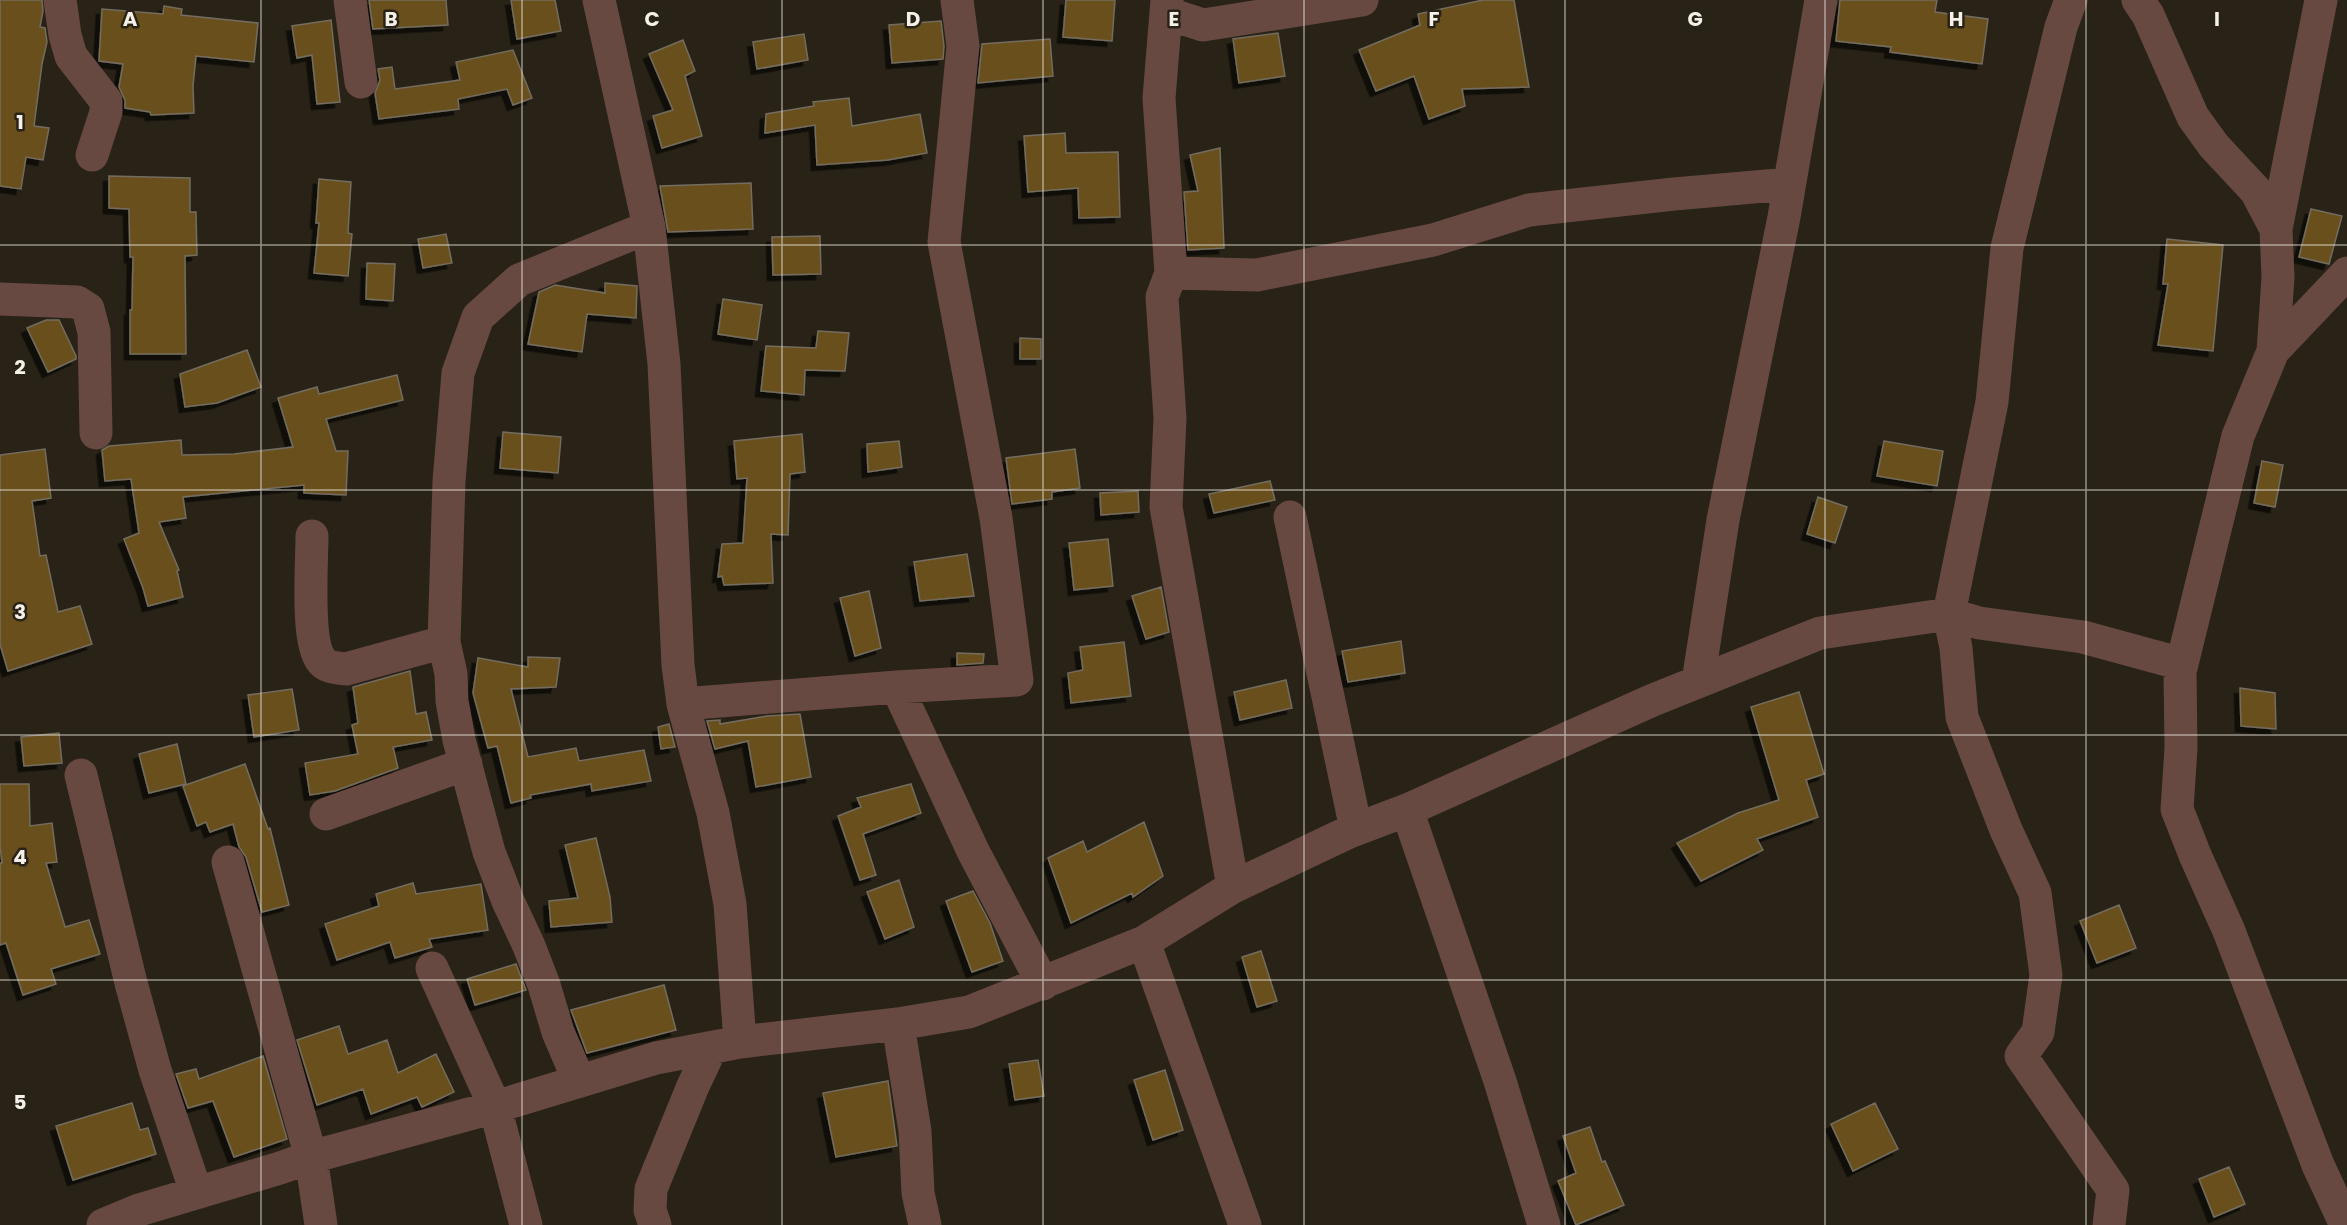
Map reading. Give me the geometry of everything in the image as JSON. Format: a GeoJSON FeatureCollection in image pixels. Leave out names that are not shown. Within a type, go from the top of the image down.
{"type":"FeatureCollection","features":[{"type":"Feature","properties":{"kind":"street"},"geometry":{"type":"LineString","coordinates":[[60,0],[64,34],[70,56],[106,100],[105,112],[92,154]]}},
{"type":"Feature","properties":{"kind":"street"},"geometry":{"type":"LineString","coordinates":[[350,0],[361,82]]}},
{"type":"Feature","properties":{"kind":"street"},"geometry":{"type":"LineString","coordinates":[[599,0],[649,227],[664,364],[678,665],[683,704],[713,813],[730,904],[725,1045],[693,1086],[651,1189],[650,1210],[655,1225]]}},
{"type":"Feature","properties":{"kind":"street"},"geometry":{"type":"LineString","coordinates":[[683,704],[1017,680],[996,518],[944,242],[963,46],[957,0]]}},
{"type":"Feature","properties":{"kind":"street"},"geometry":{"type":"LineString","coordinates":[[1233,887],[1166,507],[1170,418],[1162,297],[1171,273],[1159,98],[1167,6],[1203,25],[1362,0]]}},
{"type":"Feature","properties":{"kind":"street"},"geometry":{"type":"LineString","coordinates":[[1698,682],[1723,520],[1789,184],[1821,0]]}},
{"type":"Feature","properties":{"kind":"street"},"geometry":{"type":"LineString","coordinates":[[2071,0],[2061,27],[2007,248],[1992,402],[1949,614],[1956,648],[1962,717],[2006,830],[2035,892],[2046,975],[2038,1032],[2021,1056],[2113,1190],[2109,1225]]}},
{"type":"Feature","properties":{"kind":"street"},"geometry":{"type":"LineString","coordinates":[[2138,0],[2148,15],[2193,117],[2214,146],[2256,191],[2276,229]]}},
{"type":"Feature","properties":{"kind":"street"},"geometry":{"type":"LineString","coordinates":[[2320,0],[2276,229],[2277,277],[2273,351],[2238,436],[2180,672],[2181,748],[2177,809],[2229,931],[2318,1165],[2346,1225]]}},
{"type":"Feature","properties":{"kind":"street"},"geometry":{"type":"LineString","coordinates":[[1171,273],[1257,275],[1433,240],[1529,210],[1789,184]]}},
{"type":"Feature","properties":{"kind":"street"},"geometry":{"type":"LineString","coordinates":[[579,1081],[558,1032],[529,946],[507,901],[489,852],[459,740],[452,701],[451,674],[444,642],[449,481],[458,373],[478,317],[519,280],[649,227]]}},
{"type":"Feature","properties":{"kind":"street"},"geometry":{"type":"LineString","coordinates":[[2273,351],[2347,273]]}},
{"type":"Feature","properties":{"kind":"street"},"geometry":{"type":"LineString","coordinates":[[0,299],[77,302],[88,309],[94,332],[96,433]]}},
{"type":"Feature","properties":{"kind":"street"},"geometry":{"type":"LineString","coordinates":[[1290,517],[1356,829]]}},
{"type":"Feature","properties":{"kind":"street"},"geometry":{"type":"LineString","coordinates":[[312,536],[314,642],[321,661],[330,667],[346,669],[444,642]]}},
{"type":"Feature","properties":{"kind":"street"},"geometry":{"type":"LineString","coordinates":[[103,1225],[138,1210],[311,1157],[495,1107],[656,1058],[725,1045],[898,1024],[969,1012],[1144,942],[1233,887],[1356,829],[1407,810],[1653,700],[1820,633],[1949,614],[1979,623],[2083,637],[2182,664]]}},
{"type":"Feature","properties":{"kind":"street"},"geometry":{"type":"LineString","coordinates":[[897,687],[973,851],[1043,984]]}},
{"type":"Feature","properties":{"kind":"street"},"geometry":{"type":"LineString","coordinates":[[326,814],[466,764]]}},
{"type":"Feature","properties":{"kind":"street"},"geometry":{"type":"LineString","coordinates":[[81,775],[131,983],[155,1070],[196,1192]]}},
{"type":"Feature","properties":{"kind":"street"},"geometry":{"type":"LineString","coordinates":[[1407,810],[1500,1081],[1544,1225]]}},
{"type":"Feature","properties":{"kind":"street"},"geometry":{"type":"LineString","coordinates":[[228,861],[311,1157],[321,1225]]}},
{"type":"Feature","properties":{"kind":"street"},"geometry":{"type":"LineString","coordinates":[[1144,942],[1245,1225]]}},
{"type":"Feature","properties":{"kind":"street"},"geometry":{"type":"LineString","coordinates":[[432,968],[495,1107],[526,1225]]}},
{"type":"Feature","properties":{"kind":"street"},"geometry":{"type":"LineString","coordinates":[[898,1024],[915,1131],[918,1193],[925,1225]]}},
{"type":"Feature","properties":{"kind":"building"},"geometry":{"type":"Polygon","coordinates":[[[0,0],[42,0],[43,11],[40,27],[45,28],[47,42],[34,126],[49,128],[43,160],[26,157],[21,189],[0,186],[0,0]]]}},
{"type":"Feature","properties":{"kind":"building"},"geometry":{"type":"Polygon","coordinates":[[[369,0],[446,0],[448,25],[373,29],[369,0]]]}},
{"type":"Feature","properties":{"kind":"building"},"geometry":{"type":"Polygon","coordinates":[[[511,0],[555,0],[561,31],[517,39],[511,0]]]}},
{"type":"Feature","properties":{"kind":"building"},"geometry":{"type":"Polygon","coordinates":[[[1066,0],[1115,0],[1112,41],[1063,37],[1066,0]]]}},
{"type":"Feature","properties":{"kind":"building"},"geometry":{"type":"Polygon","coordinates":[[[1483,0],[1514,0],[1529,87],[1462,89],[1465,106],[1429,119],[1414,76],[1376,91],[1359,50],[1420,25],[1418,14],[1483,0]]]}},
{"type":"Feature","properties":{"kind":"building"},"geometry":{"type":"Polygon","coordinates":[[[1840,0],[1937,0],[1935,12],[1988,19],[1982,64],[1890,52],[1891,47],[1836,41],[1840,0]]]}},
{"type":"Feature","properties":{"kind":"building"},"geometry":{"type":"Polygon","coordinates":[[[164,6],[182,9],[181,15],[258,23],[254,62],[196,56],[193,86],[194,113],[151,115],[150,112],[125,108],[125,100],[119,87],[123,64],[99,61],[102,9],[163,14],[164,6]]]}},
{"type":"Feature","properties":{"kind":"building"},"geometry":{"type":"Polygon","coordinates":[[[331,20],[340,102],[317,104],[312,55],[297,58],[292,26],[331,20]]]}},
{"type":"Feature","properties":{"kind":"building"},"geometry":{"type":"Polygon","coordinates":[[[941,21],[943,59],[892,63],[889,25],[941,21]]]}},
{"type":"Feature","properties":{"kind":"building"},"geometry":{"type":"Polygon","coordinates":[[[1278,33],[1285,76],[1239,83],[1233,39],[1278,33]]]}},
{"type":"Feature","properties":{"kind":"building"},"geometry":{"type":"Polygon","coordinates":[[[804,34],[808,60],[757,69],[753,42],[804,34]]]}},
{"type":"Feature","properties":{"kind":"building"},"geometry":{"type":"Polygon","coordinates":[[[1050,39],[1053,76],[978,83],[982,44],[1050,39]]]}},
{"type":"Feature","properties":{"kind":"building"},"geometry":{"type":"Polygon","coordinates":[[[683,40],[695,71],[685,76],[702,136],[662,148],[653,116],[673,110],[649,54],[683,40]]]}},
{"type":"Feature","properties":{"kind":"building"},"geometry":{"type":"Polygon","coordinates":[[[513,50],[532,98],[513,105],[507,89],[458,99],[459,109],[379,119],[375,93],[380,80],[378,69],[392,67],[395,89],[460,80],[456,62],[513,50]]]}},
{"type":"Feature","properties":{"kind":"building"},"geometry":{"type":"Polygon","coordinates":[[[849,98],[852,126],[920,114],[927,153],[888,160],[817,165],[815,125],[765,133],[766,114],[814,106],[813,102],[849,98]]]}},
{"type":"Feature","properties":{"kind":"building"},"geometry":{"type":"Polygon","coordinates":[[[1065,133],[1066,153],[1118,152],[1120,217],[1079,218],[1078,188],[1028,192],[1024,136],[1065,133]]]}},
{"type":"Feature","properties":{"kind":"building"},"geometry":{"type":"Polygon","coordinates":[[[1220,148],[1224,248],[1188,250],[1184,192],[1198,191],[1190,155],[1220,148]]]}},
{"type":"Feature","properties":{"kind":"building"},"geometry":{"type":"Polygon","coordinates":[[[109,176],[190,178],[190,212],[196,212],[197,255],[185,256],[186,354],[130,354],[133,257],[130,257],[129,209],[109,208],[109,176]]]}},
{"type":"Feature","properties":{"kind":"building"},"geometry":{"type":"Polygon","coordinates":[[[319,179],[351,182],[348,233],[352,234],[348,276],[314,273],[319,223],[316,223],[319,179]]]}},
{"type":"Feature","properties":{"kind":"building"},"geometry":{"type":"Polygon","coordinates":[[[751,183],[753,229],[668,232],[660,186],[751,183]]]}},
{"type":"Feature","properties":{"kind":"building"},"geometry":{"type":"Polygon","coordinates":[[[2311,209],[2342,216],[2329,264],[2299,257],[2311,209]]]}},
{"type":"Feature","properties":{"kind":"building"},"geometry":{"type":"Polygon","coordinates":[[[446,234],[452,263],[423,268],[418,239],[446,234]]]}},
{"type":"Feature","properties":{"kind":"building"},"geometry":{"type":"Polygon","coordinates":[[[820,236],[821,274],[773,275],[772,237],[820,236]]]}},
{"type":"Feature","properties":{"kind":"building"},"geometry":{"type":"Polygon","coordinates":[[[2167,239],[2223,245],[2213,351],[2158,345],[2168,284],[2163,284],[2167,239]]]}},
{"type":"Feature","properties":{"kind":"building"},"geometry":{"type":"Polygon","coordinates":[[[367,263],[395,264],[393,301],[366,299],[367,263]]]}},
{"type":"Feature","properties":{"kind":"building"},"geometry":{"type":"Polygon","coordinates":[[[605,283],[637,286],[636,318],[587,314],[582,352],[528,344],[539,292],[555,285],[605,293],[605,283]]]}},
{"type":"Feature","properties":{"kind":"building"},"geometry":{"type":"Polygon","coordinates":[[[723,299],[762,305],[757,340],[718,334],[723,299]]]}},
{"type":"Feature","properties":{"kind":"building"},"geometry":{"type":"Polygon","coordinates":[[[46,320],[59,320],[76,356],[76,359],[48,372],[27,328],[46,320]]]}},
{"type":"Feature","properties":{"kind":"building"},"geometry":{"type":"Polygon","coordinates":[[[818,331],[849,333],[845,371],[805,370],[804,395],[761,391],[766,346],[816,348],[818,331]]]}},
{"type":"Feature","properties":{"kind":"building"},"geometry":{"type":"Polygon","coordinates":[[[1020,338],[1041,339],[1041,359],[1020,359],[1020,338]]]}},
{"type":"Feature","properties":{"kind":"building"},"geometry":{"type":"Polygon","coordinates":[[[247,350],[261,387],[217,403],[185,407],[180,374],[247,350]]]}},
{"type":"Feature","properties":{"kind":"building"},"geometry":{"type":"Polygon","coordinates":[[[397,375],[403,400],[326,419],[336,451],[348,451],[346,495],[304,493],[304,485],[183,497],[186,518],[159,522],[179,570],[177,571],[183,597],[148,606],[124,539],[139,533],[131,479],[105,481],[102,450],[109,446],[181,440],[182,455],[234,454],[293,447],[278,398],[317,387],[319,394],[397,375]]]}},
{"type":"Feature","properties":{"kind":"building"},"geometry":{"type":"Polygon","coordinates":[[[503,432],[561,437],[558,473],[500,468],[503,432]]]}},
{"type":"Feature","properties":{"kind":"building"},"geometry":{"type":"Polygon","coordinates":[[[802,434],[805,472],[790,474],[788,535],[771,534],[773,583],[724,585],[722,576],[718,577],[722,544],[743,543],[747,478],[737,479],[734,441],[802,434]]]}},
{"type":"Feature","properties":{"kind":"building"},"geometry":{"type":"Polygon","coordinates":[[[899,441],[902,467],[868,472],[867,444],[899,441]]]}},
{"type":"Feature","properties":{"kind":"building"},"geometry":{"type":"Polygon","coordinates":[[[1884,441],[1943,451],[1937,486],[1877,476],[1884,441]]]}},
{"type":"Feature","properties":{"kind":"building"},"geometry":{"type":"Polygon","coordinates":[[[45,449],[51,498],[32,501],[40,556],[46,555],[58,612],[80,606],[92,644],[8,671],[0,644],[0,455],[45,449]]]}},
{"type":"Feature","properties":{"kind":"building"},"geometry":{"type":"Polygon","coordinates":[[[1075,449],[1080,488],[1052,492],[1052,499],[1012,504],[1006,458],[1075,449]]]}},
{"type":"Feature","properties":{"kind":"building"},"geometry":{"type":"Polygon","coordinates":[[[2262,461],[2283,465],[2275,507],[2254,503],[2262,461]]]}},
{"type":"Feature","properties":{"kind":"building"},"geometry":{"type":"Polygon","coordinates":[[[1270,481],[1275,500],[1214,513],[1209,494],[1270,481]]]}},
{"type":"Feature","properties":{"kind":"building"},"geometry":{"type":"Polygon","coordinates":[[[1138,491],[1139,512],[1101,515],[1100,493],[1138,491]]]}},
{"type":"Feature","properties":{"kind":"building"},"geometry":{"type":"Polygon","coordinates":[[[1818,497],[1847,507],[1835,543],[1807,534],[1818,497]]]}},
{"type":"Feature","properties":{"kind":"building"},"geometry":{"type":"Polygon","coordinates":[[[1108,539],[1113,586],[1074,590],[1069,543],[1108,539]]]}},
{"type":"Feature","properties":{"kind":"building"},"geometry":{"type":"Polygon","coordinates":[[[967,554],[974,596],[920,601],[914,562],[967,554]]]}},
{"type":"Feature","properties":{"kind":"building"},"geometry":{"type":"Polygon","coordinates":[[[1161,587],[1169,632],[1146,639],[1132,596],[1161,587]]]}},
{"type":"Feature","properties":{"kind":"building"},"geometry":{"type":"Polygon","coordinates":[[[869,591],[881,648],[855,656],[840,598],[869,591]]]}},
{"type":"Feature","properties":{"kind":"building"},"geometry":{"type":"Polygon","coordinates":[[[1401,641],[1405,673],[1348,682],[1342,651],[1401,641]]]}},
{"type":"Feature","properties":{"kind":"building"},"geometry":{"type":"Polygon","coordinates":[[[1124,642],[1131,696],[1071,703],[1068,673],[1083,670],[1080,647],[1124,642]]]}},
{"type":"Feature","properties":{"kind":"building"},"geometry":{"type":"Polygon","coordinates":[[[957,653],[984,654],[983,663],[957,665],[957,653]]]}},
{"type":"Feature","properties":{"kind":"building"},"geometry":{"type":"Polygon","coordinates":[[[528,657],[560,658],[556,687],[511,689],[528,757],[576,748],[579,761],[644,750],[651,781],[592,791],[591,784],[530,795],[531,798],[511,803],[497,746],[488,748],[473,693],[478,658],[528,667],[528,657]]]}},
{"type":"Feature","properties":{"kind":"building"},"geometry":{"type":"Polygon","coordinates":[[[410,671],[416,714],[426,712],[432,740],[393,747],[398,768],[335,791],[310,795],[305,763],[358,754],[352,725],[358,723],[353,687],[410,671]]]}},
{"type":"Feature","properties":{"kind":"building"},"geometry":{"type":"Polygon","coordinates":[[[1286,680],[1292,708],[1240,720],[1234,692],[1286,680]]]}},
{"type":"Feature","properties":{"kind":"building"},"geometry":{"type":"Polygon","coordinates":[[[2240,688],[2275,693],[2276,729],[2241,726],[2240,688]]]}},
{"type":"Feature","properties":{"kind":"building"},"geometry":{"type":"Polygon","coordinates":[[[292,689],[299,730],[254,737],[248,695],[292,689]]]}},
{"type":"Feature","properties":{"kind":"building"},"geometry":{"type":"Polygon","coordinates":[[[1799,692],[1824,774],[1806,780],[1818,817],[1757,839],[1763,850],[1701,881],[1677,843],[1738,813],[1779,800],[1751,707],[1799,692]]]}},
{"type":"Feature","properties":{"kind":"building"},"geometry":{"type":"Polygon","coordinates":[[[800,714],[811,777],[756,787],[748,741],[715,749],[707,721],[720,720],[720,724],[767,716],[800,714]]]}},
{"type":"Feature","properties":{"kind":"building"},"geometry":{"type":"Polygon","coordinates":[[[669,724],[675,747],[661,749],[658,727],[669,724]]]}},
{"type":"Feature","properties":{"kind":"building"},"geometry":{"type":"Polygon","coordinates":[[[59,733],[62,763],[24,766],[21,737],[59,733]]]}},
{"type":"Feature","properties":{"kind":"building"},"geometry":{"type":"Polygon","coordinates":[[[177,744],[186,784],[149,793],[139,754],[177,744]]]}},
{"type":"Feature","properties":{"kind":"building"},"geometry":{"type":"Polygon","coordinates":[[[245,764],[268,829],[270,828],[289,905],[262,912],[246,857],[239,847],[233,824],[210,832],[206,822],[197,826],[183,786],[245,764]]]}},
{"type":"Feature","properties":{"kind":"building"},"geometry":{"type":"Polygon","coordinates":[[[0,784],[29,784],[30,826],[52,823],[57,862],[46,863],[65,927],[89,920],[100,954],[51,969],[56,984],[23,995],[6,943],[0,945],[0,863],[2,863],[0,784]]]}},
{"type":"Feature","properties":{"kind":"building"},"geometry":{"type":"Polygon","coordinates":[[[911,784],[921,813],[863,834],[876,875],[860,880],[838,816],[861,807],[857,798],[911,784]]]}},
{"type":"Feature","properties":{"kind":"building"},"geometry":{"type":"Polygon","coordinates":[[[1144,822],[1163,876],[1133,897],[1132,893],[1071,923],[1048,858],[1083,841],[1087,852],[1144,822]]]}},
{"type":"Feature","properties":{"kind":"building"},"geometry":{"type":"Polygon","coordinates":[[[596,838],[610,897],[612,922],[551,927],[549,901],[578,898],[565,845],[596,838]]]}},
{"type":"Feature","properties":{"kind":"building"},"geometry":{"type":"Polygon","coordinates":[[[899,880],[914,927],[885,939],[867,892],[899,880]]]}},
{"type":"Feature","properties":{"kind":"building"},"geometry":{"type":"Polygon","coordinates":[[[413,883],[416,894],[481,884],[488,930],[429,939],[432,947],[395,958],[390,942],[337,960],[325,924],[379,906],[376,894],[413,883]]]}},
{"type":"Feature","properties":{"kind":"building"},"geometry":{"type":"Polygon","coordinates":[[[973,891],[990,923],[1003,961],[972,972],[946,901],[973,891]]]}},
{"type":"Feature","properties":{"kind":"building"},"geometry":{"type":"Polygon","coordinates":[[[2119,905],[2136,948],[2097,963],[2080,921],[2119,905]]]}},
{"type":"Feature","properties":{"kind":"building"},"geometry":{"type":"Polygon","coordinates":[[[1261,951],[1277,1001],[1257,1007],[1242,957],[1261,951]]]}},
{"type":"Feature","properties":{"kind":"building"},"geometry":{"type":"Polygon","coordinates":[[[516,964],[526,990],[475,1005],[467,979],[516,964]]]}},
{"type":"Feature","properties":{"kind":"building"},"geometry":{"type":"Polygon","coordinates":[[[664,985],[676,1030],[587,1053],[571,1010],[664,985]]]}},
{"type":"Feature","properties":{"kind":"building"},"geometry":{"type":"Polygon","coordinates":[[[339,1026],[348,1054],[387,1040],[398,1073],[436,1054],[454,1092],[422,1107],[417,1097],[371,1114],[363,1089],[317,1105],[297,1040],[339,1026]]]}},
{"type":"Feature","properties":{"kind":"building"},"geometry":{"type":"Polygon","coordinates":[[[263,1056],[287,1139],[234,1157],[213,1101],[188,1108],[176,1074],[196,1069],[199,1079],[263,1056]]]}},
{"type":"Feature","properties":{"kind":"building"},"geometry":{"type":"Polygon","coordinates":[[[1038,1060],[1044,1096],[1015,1100],[1009,1064],[1038,1060]]]}},
{"type":"Feature","properties":{"kind":"building"},"geometry":{"type":"Polygon","coordinates":[[[1165,1070],[1183,1130],[1153,1140],[1134,1080],[1165,1070]]]}},
{"type":"Feature","properties":{"kind":"building"},"geometry":{"type":"Polygon","coordinates":[[[888,1081],[897,1146],[836,1157],[823,1093],[888,1081]]]}},
{"type":"Feature","properties":{"kind":"building"},"geometry":{"type":"Polygon","coordinates":[[[132,1103],[140,1130],[148,1128],[156,1154],[73,1180],[56,1126],[132,1103]]]}},
{"type":"Feature","properties":{"kind":"building"},"geometry":{"type":"Polygon","coordinates":[[[1875,1103],[1898,1149],[1853,1171],[1831,1124],[1875,1103]]]}},
{"type":"Feature","properties":{"kind":"building"},"geometry":{"type":"Polygon","coordinates":[[[1590,1127],[1602,1162],[1605,1161],[1624,1205],[1576,1225],[1558,1181],[1576,1173],[1563,1136],[1590,1127]]]}},
{"type":"Feature","properties":{"kind":"building"},"geometry":{"type":"Polygon","coordinates":[[[2229,1167],[2245,1204],[2214,1217],[2199,1179],[2229,1167]]]}}]}
